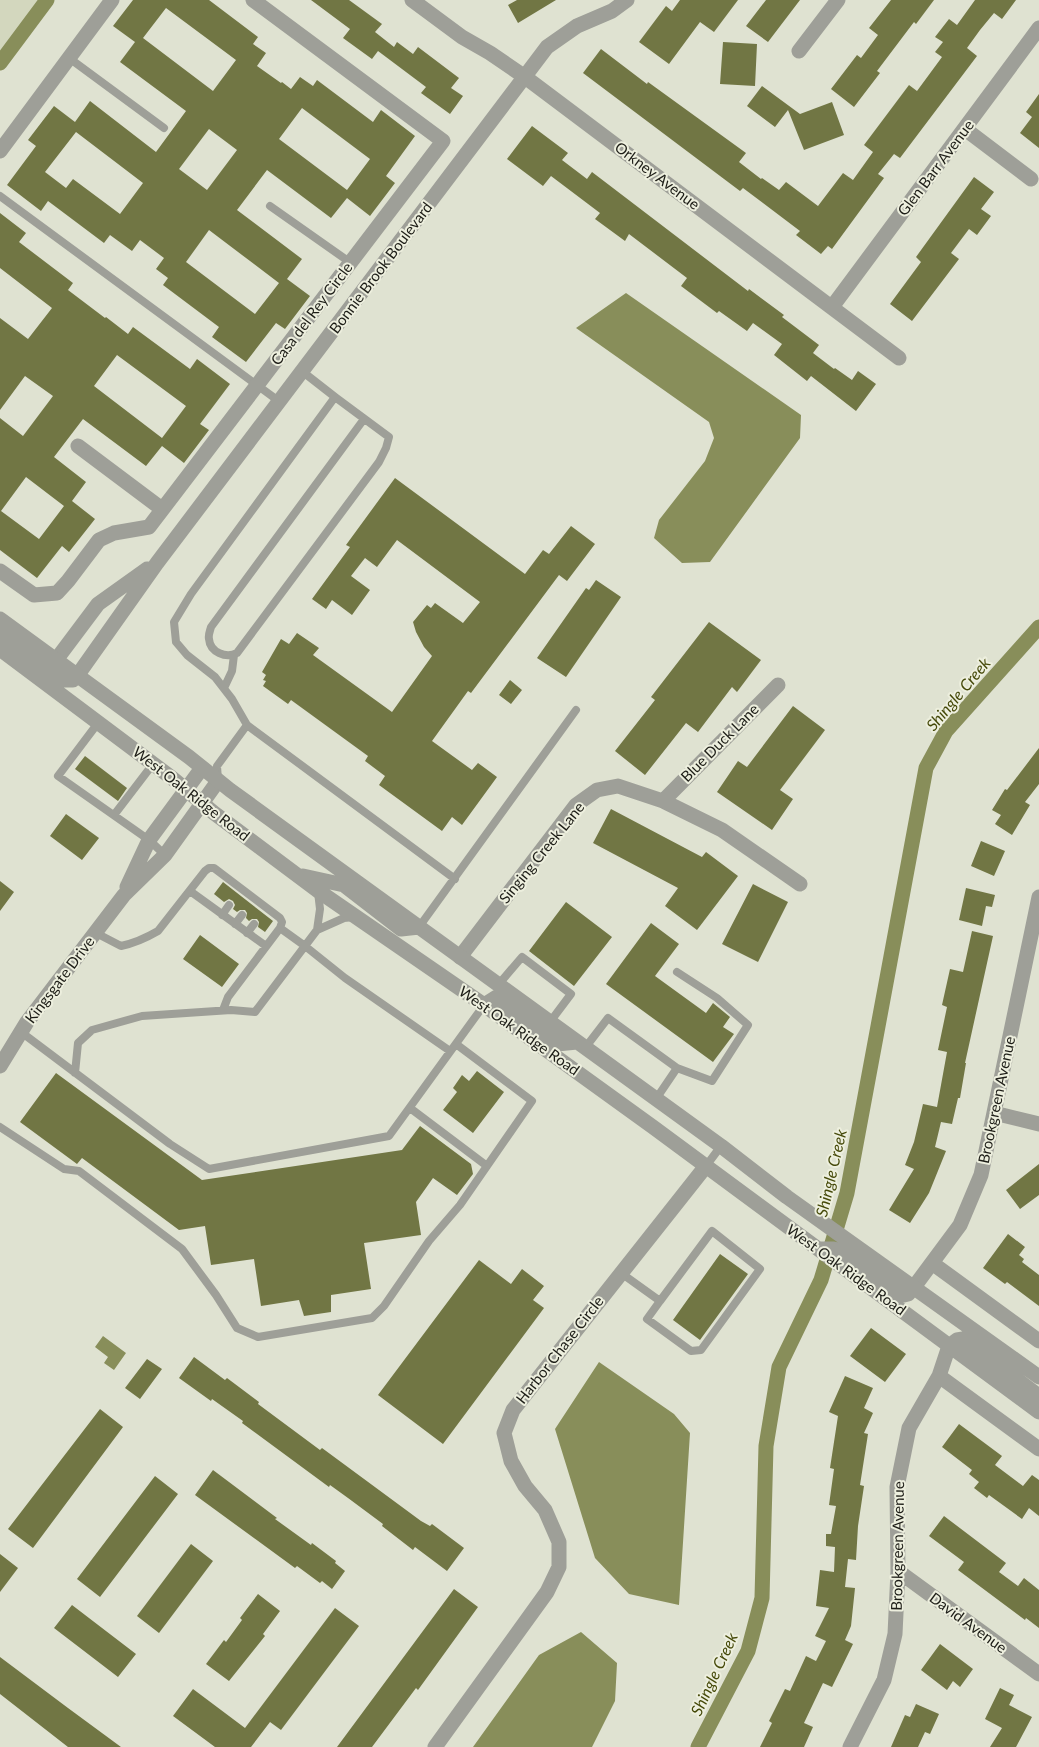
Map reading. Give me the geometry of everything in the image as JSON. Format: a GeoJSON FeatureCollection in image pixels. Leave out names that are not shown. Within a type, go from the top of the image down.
{"type":"FeatureCollection","features":[{"type":"Feature","properties":{"kind":"street"},"geometry":{"type":"LineString","coordinates":[[0,151],[112,0]]}},
{"type":"Feature","properties":{"kind":"street","name":"Casa del Rey Circle"},"geometry":{"type":"LineString","coordinates":[[0,571],[34,595],[57,593],[99,540],[114,533],[149,526],[443,141],[253,0]]}},
{"type":"Feature","properties":{"kind":"street","name":"Orkney Avenue"},"geometry":{"type":"LineString","coordinates":[[412,0],[462,37],[525,77],[899,358]]}},
{"type":"Feature","properties":{"kind":"street","name":"Bonnie Brook Boulevard"},"geometry":{"type":"LineString","coordinates":[[77,676],[157,563],[547,47],[577,26],[612,11],[627,0]]}},
{"type":"Feature","properties":{"kind":"street"},"geometry":{"type":"LineString","coordinates":[[799,51],[838,0]]}},
{"type":"Feature","properties":{"kind":"street","name":"Glen Barr Avenue"},"geometry":{"type":"LineString","coordinates":[[832,307],[1039,28]]}},
{"type":"Feature","properties":{"kind":"street"},"geometry":{"type":"LineString","coordinates":[[965,129],[1031,179]]}},
{"type":"Feature","properties":{"kind":"street"},"geometry":{"type":"LineString","coordinates":[[78,446],[162,508]]}},
{"type":"Feature","properties":{"kind":"street","name":"Bonnie Brook Boulevard"},"geometry":{"type":"LineString","coordinates":[[56,660],[98,604],[157,563]]}},
{"type":"Feature","properties":{"kind":"street","name":"West Oak Ridge Road"},"geometry":{"type":"LineString","coordinates":[[0,619],[77,676],[209,767],[218,781],[721,1146],[802,1208],[1039,1377]]}},
{"type":"Feature","properties":{"kind":"street"},"geometry":{"type":"LineString","coordinates":[[0,636],[62,680],[73,680],[77,676]]}},
{"type":"Feature","properties":{"kind":"street","name":"West Oak Ridge Road"},"geometry":{"type":"LineString","coordinates":[[0,649],[317,890],[484,1005],[1039,1412]]}},
{"type":"Feature","properties":{"kind":"street","name":"Blue Duck Lane"},"geometry":{"type":"LineString","coordinates":[[663,801],[778,685]]}},
{"type":"Feature","properties":{"kind":"street","name":"Kingsgate Drive"},"geometry":{"type":"LineString","coordinates":[[124,895],[149,840],[186,790],[209,767]]}},
{"type":"Feature","properties":{"kind":"street","name":"Kingsgate Drive"},"geometry":{"type":"LineString","coordinates":[[0,1066],[21,1032],[124,895],[165,855],[218,781]]}},
{"type":"Feature","properties":{"kind":"street","name":"Singing Creek Lane"},"geometry":{"type":"LineString","coordinates":[[460,957],[576,805],[597,790],[618,786],[663,801],[722,830],[800,884]]}},
{"type":"Feature","properties":{"kind":"street"},"geometry":{"type":"LineString","coordinates":[[297,875],[344,886],[401,929],[419,927]]}},
{"type":"Feature","properties":{"kind":"street","name":"Brookgreen Avenue"},"geometry":{"type":"LineString","coordinates":[[914,1287],[960,1225],[981,1175],[1039,897]]}},
{"type":"Feature","properties":{"kind":"street"},"geometry":{"type":"LineString","coordinates":[[484,1005],[495,998],[557,1044],[581,1045]]}},
{"type":"Feature","properties":{"kind":"street"},"geometry":{"type":"LineString","coordinates":[[994,1112],[1039,1124]]}},
{"type":"Feature","properties":{"kind":"street","name":"Harbor Chase Circle"},"geometry":{"type":"LineString","coordinates":[[434,1747],[546,1592],[559,1567],[559,1542],[545,1510],[525,1486],[510,1461],[504,1433],[512,1410],[706,1166]]}},
{"type":"Feature","properties":{"kind":"street"},"geometry":{"type":"LineString","coordinates":[[818,1249],[840,1250],[904,1295],[908,1294],[914,1287]]}},
{"type":"Feature","properties":{"kind":"street"},"geometry":{"type":"LineString","coordinates":[[932,1263],[1039,1341]]}},
{"type":"Feature","properties":{"kind":"street"},"geometry":{"type":"LineString","coordinates":[[949,1346],[957,1340],[963,1340],[1039,1396]]}},
{"type":"Feature","properties":{"kind":"street","name":"Brookgreen Avenue"},"geometry":{"type":"LineString","coordinates":[[850,1747],[884,1680],[895,1634],[898,1571],[897,1487],[910,1428],[938,1376],[949,1346]]}},
{"type":"Feature","properties":{"kind":"street"},"geometry":{"type":"LineString","coordinates":[[938,1376],[1039,1449]]}},
{"type":"Feature","properties":{"kind":"street","name":"David Avenue"},"geometry":{"type":"LineString","coordinates":[[898,1571],[1039,1674]]}},
{"type":"Feature","properties":{"kind":"lane"},"geometry":{"type":"LineString","coordinates":[[69,58],[164,128]]}},
{"type":"Feature","properties":{"kind":"lane"},"geometry":{"type":"LineString","coordinates":[[0,196],[280,402]]}},
{"type":"Feature","properties":{"kind":"lane"},"geometry":{"type":"LineString","coordinates":[[270,206],[351,263]]}},
{"type":"Feature","properties":{"kind":"lane"},"geometry":{"type":"LineString","coordinates":[[224,688],[232,671],[234,655],[379,462],[389,438],[303,372]]}},
{"type":"Feature","properties":{"kind":"lane"},"geometry":{"type":"LineString","coordinates":[[335,397],[191,594],[174,622],[176,642],[187,655],[215,677],[247,725],[454,879]]}},
{"type":"Feature","properties":{"kind":"lane"},"geometry":{"type":"LineString","coordinates":[[234,655],[224,655],[210,646],[208,637],[211,627],[364,419]]}},
{"type":"Feature","properties":{"kind":"lane"},"geometry":{"type":"LineString","coordinates":[[419,927],[576,710]]}},
{"type":"Feature","properties":{"kind":"lane"},"geometry":{"type":"LineString","coordinates":[[98,723],[58,776],[149,840],[165,855]]}},
{"type":"Feature","properties":{"kind":"lane"},"geometry":{"type":"LineString","coordinates":[[209,767],[247,725]]}},
{"type":"Feature","properties":{"kind":"lane"},"geometry":{"type":"LineString","coordinates":[[114,815],[153,764]]}},
{"type":"Feature","properties":{"kind":"lane"},"geometry":{"type":"LineString","coordinates":[[96,933],[121,946],[135,943],[158,931],[209,868],[214,868],[240,892],[264,910],[280,918],[282,922],[280,928],[228,997],[223,1010]]}},
{"type":"Feature","properties":{"kind":"lane"},"geometry":{"type":"LineString","coordinates":[[75,1073],[78,1043],[92,1030],[142,1016],[223,1010],[255,1012],[317,930],[320,909],[317,890]]}},
{"type":"Feature","properties":{"kind":"lane"},"geometry":{"type":"LineString","coordinates":[[190,891],[266,946]]}},
{"type":"Feature","properties":{"kind":"lane"},"geometry":{"type":"LineString","coordinates":[[222,914],[229,905]]}},
{"type":"Feature","properties":{"kind":"lane"},"geometry":{"type":"LineString","coordinates":[[235,924],[242,915]]}},
{"type":"Feature","properties":{"kind":"lane"},"geometry":{"type":"LineString","coordinates":[[317,930],[344,918],[354,917]]}},
{"type":"Feature","properties":{"kind":"lane"},"geometry":{"type":"LineString","coordinates":[[247,932],[254,924]]}},
{"type":"Feature","properties":{"kind":"lane"},"geometry":{"type":"LineString","coordinates":[[280,928],[344,978],[450,1051]]}},
{"type":"Feature","properties":{"kind":"lane"},"geometry":{"type":"LineString","coordinates":[[498,985],[522,957],[571,994],[550,1022]]}},
{"type":"Feature","properties":{"kind":"lane"},"geometry":{"type":"LineString","coordinates":[[581,1045],[608,1018],[677,1068],[712,1081],[748,1025],[716,998],[677,972]]}},
{"type":"Feature","properties":{"kind":"lane"},"geometry":{"type":"LineString","coordinates":[[21,1032],[170,1144],[209,1169],[389,1136],[484,1005]]}},
{"type":"Feature","properties":{"kind":"lane"},"geometry":{"type":"LineString","coordinates":[[0,1127],[64,1169],[78,1171],[182,1249],[216,1295],[237,1328],[258,1338],[372,1318],[384,1306],[429,1241],[460,1205],[532,1101],[456,1044]]}},
{"type":"Feature","properties":{"kind":"lane"},"geometry":{"type":"LineString","coordinates":[[656,1099],[677,1068]]}},
{"type":"Feature","properties":{"kind":"lane"},"geometry":{"type":"LineString","coordinates":[[410,1108],[487,1166]]}},
{"type":"Feature","properties":{"kind":"lane","name":"Harbor Chase Circle"},"geometry":{"type":"LineString","coordinates":[[706,1166],[721,1146]]}},
{"type":"Feature","properties":{"kind":"lane"},"geometry":{"type":"LineString","coordinates":[[712,1231],[760,1269],[701,1350],[691,1351],[647,1319],[660,1301],[712,1231]]}},
{"type":"Feature","properties":{"kind":"lane"},"geometry":{"type":"LineString","coordinates":[[621,1273],[660,1301]]}},
{"type":"Feature","properties":{"kind":"shaded area"},"geometry":{"type":"Polygon","coordinates":[[[0,0],[47,0],[0,63],[0,0]]]}},
{"type":"Feature","properties":{"kind":"shaded area"},"geometry":{"type":"Polygon","coordinates":[[[626,293],[801,415],[800,438],[710,562],[682,563],[654,538],[659,520],[705,461],[714,438],[709,422],[576,328],[626,293]]]}},
{"type":"Feature","properties":{"kind":"shaded area"},"geometry":{"type":"Polygon","coordinates":[[[103,1336],[126,1353],[114,1370],[104,1363],[108,1357],[95,1347],[103,1336]]]}},
{"type":"Feature","properties":{"kind":"shaded area"},"geometry":{"type":"Polygon","coordinates":[[[599,1362],[674,1414],[690,1433],[679,1605],[629,1594],[595,1558],[555,1429],[599,1362]]]}},
{"type":"Feature","properties":{"kind":"shaded area"},"geometry":{"type":"Polygon","coordinates":[[[581,1632],[617,1663],[615,1701],[592,1747],[473,1747],[539,1655],[581,1632]]]}},
{"type":"Feature","properties":{"kind":"building"},"geometry":{"type":"Polygon","coordinates":[[[133,0],[209,0],[258,37],[253,44],[266,53],[257,66],[281,83],[291,89],[300,77],[313,86],[317,80],[373,122],[381,110],[415,136],[386,176],[395,183],[370,216],[347,198],[331,218],[267,170],[237,210],[302,259],[287,279],[310,296],[285,329],[276,323],[246,362],[212,337],[219,327],[163,285],[168,278],[156,269],[164,258],[140,240],[132,251],[110,235],[104,243],[48,201],[41,211],[7,185],[36,146],[28,140],[54,106],[75,122],[90,101],[156,152],[186,111],[120,62],[135,42],[113,26],[133,0]],[[166,8],[143,38],[213,91],[236,60],[166,8]],[[302,108],[279,139],[347,190],[370,159],[302,108]],[[209,129],[179,169],[207,190],[237,150],[209,129]],[[76,132],[45,172],[66,188],[73,179],[120,214],[143,183],[76,132]],[[209,230],[186,262],[255,314],[279,283],[209,230]]]}},
{"type":"Feature","properties":{"kind":"building"},"geometry":{"type":"Polygon","coordinates":[[[311,0],[349,0],[382,24],[375,32],[394,47],[397,42],[413,54],[418,47],[459,78],[451,88],[463,96],[450,114],[421,93],[426,87],[378,51],[372,59],[343,38],[350,29],[311,0]]]}},
{"type":"Feature","properties":{"kind":"building"},"geometry":{"type":"Polygon","coordinates":[[[517,0],[556,0],[518,23],[508,5],[517,0]]]}},
{"type":"Feature","properties":{"kind":"building"},"geometry":{"type":"Polygon","coordinates":[[[680,0],[738,0],[714,32],[700,22],[669,64],[639,42],[666,6],[672,11],[680,0]]]}},
{"type":"Feature","properties":{"kind":"building"},"geometry":{"type":"Polygon","coordinates":[[[766,0],[800,0],[768,42],[746,26],[766,0]]]}},
{"type":"Feature","properties":{"kind":"building"},"geometry":{"type":"Polygon","coordinates":[[[891,0],[934,0],[916,24],[914,22],[877,71],[880,73],[854,107],[831,89],[857,55],[861,58],[878,35],[869,28],[891,0]]]}},
{"type":"Feature","properties":{"kind":"building"},"geometry":{"type":"Polygon","coordinates":[[[975,0],[1016,0],[1002,19],[994,13],[980,30],[967,48],[977,56],[900,158],[894,154],[878,174],[884,178],[832,249],[828,246],[821,254],[796,235],[800,231],[743,188],[740,191],[583,73],[601,49],[647,84],[648,82],[746,153],[739,162],[761,179],[779,190],[786,182],[818,206],[843,173],[853,180],[873,152],[864,145],[909,85],[917,91],[942,57],[935,52],[943,42],[935,37],[949,19],[957,25],[975,0]]]}},
{"type":"Feature","properties":{"kind":"building"},"geometry":{"type":"Polygon","coordinates":[[[723,42],[757,44],[755,86],[720,84],[723,42]]]}},
{"type":"Feature","properties":{"kind":"building"},"geometry":{"type":"Polygon","coordinates":[[[762,86],[800,114],[832,102],[844,135],[804,150],[788,110],[775,127],[747,106],[762,86]]]}},
{"type":"Feature","properties":{"kind":"building"},"geometry":{"type":"Polygon","coordinates":[[[1039,94],[1039,148],[1020,133],[1032,117],[1026,112],[1039,94]]]}},
{"type":"Feature","properties":{"kind":"building"},"geometry":{"type":"Polygon","coordinates":[[[532,126],[568,153],[562,160],[587,179],[592,172],[748,291],[749,289],[784,315],[782,317],[819,345],[813,353],[834,369],[852,380],[858,371],[876,384],[856,411],[811,376],[807,381],[774,355],[782,344],[753,323],[747,331],[719,311],[717,313],[681,286],[687,278],[629,234],[625,241],[595,219],[600,213],[551,176],[543,186],[507,159],[532,126]]]}},
{"type":"Feature","properties":{"kind":"building"},"geometry":{"type":"Polygon","coordinates":[[[974,177],[994,192],[981,209],[991,216],[977,235],[969,229],[951,253],[959,259],[912,321],[890,304],[921,262],[916,257],[974,177]]]}},
{"type":"Feature","properties":{"kind":"building"},"geometry":{"type":"Polygon","coordinates":[[[0,213],[26,233],[19,242],[73,283],[68,290],[105,318],[128,334],[133,327],[190,369],[197,359],[230,384],[200,424],[209,430],[184,463],[162,446],[146,466],[83,419],[54,457],[86,482],[72,501],[95,519],[69,552],[62,546],[37,578],[0,550],[0,418],[23,436],[53,396],[25,376],[0,410],[0,318],[28,339],[52,308],[0,268],[0,213]],[[117,355],[94,386],[162,438],[186,406],[117,355]],[[26,477],[1,511],[39,539],[64,506],[26,477]]]}},
{"type":"Feature","properties":{"kind":"building"},"geometry":{"type":"Polygon","coordinates":[[[395,478],[525,574],[543,550],[549,554],[571,526],[595,544],[567,581],[559,575],[471,693],[468,691],[432,741],[472,770],[478,763],[497,777],[462,825],[452,817],[442,831],[379,785],[385,776],[365,761],[368,756],[291,700],[288,704],[263,686],[266,681],[263,680],[266,675],[262,672],[281,639],[289,644],[297,633],[319,648],[313,655],[392,712],[432,656],[424,647],[413,622],[427,605],[431,608],[435,603],[463,623],[480,602],[397,540],[377,567],[365,558],[351,576],[370,590],[352,615],[332,600],[326,609],[312,599],[350,547],[346,545],[395,478]]]}},
{"type":"Feature","properties":{"kind":"building"},"geometry":{"type":"Polygon","coordinates":[[[596,580],[621,597],[566,677],[537,658],[586,588],[589,590],[596,580]]]}},
{"type":"Feature","properties":{"kind":"building"},"geometry":{"type":"Polygon","coordinates":[[[709,622],[761,660],[737,692],[732,687],[698,732],[686,723],[645,775],[615,751],[655,700],[651,697],[709,622]]]}},
{"type":"Feature","properties":{"kind":"building"},"geometry":{"type":"Polygon","coordinates":[[[510,680],[522,690],[511,704],[499,695],[510,680]]]}},
{"type":"Feature","properties":{"kind":"building"},"geometry":{"type":"Polygon","coordinates":[[[793,706],[825,730],[780,790],[793,799],[772,830],[717,792],[738,761],[747,767],[793,706]]]}},
{"type":"Feature","properties":{"kind":"building"},"geometry":{"type":"Polygon","coordinates":[[[1039,748],[1039,784],[1025,802],[1030,805],[1012,835],[995,824],[1001,815],[992,810],[1005,789],[1007,790],[1039,748]]]}},
{"type":"Feature","properties":{"kind":"building"},"geometry":{"type":"Polygon","coordinates":[[[85,756],[127,788],[118,801],[75,769],[85,756]]]}},
{"type":"Feature","properties":{"kind":"building"},"geometry":{"type":"Polygon","coordinates":[[[611,809],[702,857],[706,852],[738,876],[697,930],[665,906],[678,888],[593,843],[611,809]]]}},
{"type":"Feature","properties":{"kind":"building"},"geometry":{"type":"Polygon","coordinates":[[[66,814],[99,838],[82,860],[50,836],[66,814]]]}},
{"type":"Feature","properties":{"kind":"building"},"geometry":{"type":"Polygon","coordinates":[[[981,841],[1005,851],[994,876],[971,866],[981,841]]]}},
{"type":"Feature","properties":{"kind":"building"},"geometry":{"type":"Polygon","coordinates":[[[0,881],[14,892],[0,911],[0,881]]]}},
{"type":"Feature","properties":{"kind":"building"},"geometry":{"type":"Polygon","coordinates":[[[223,882],[273,921],[265,932],[258,927],[259,922],[257,919],[249,921],[246,918],[247,913],[245,910],[237,912],[233,909],[235,905],[233,901],[229,899],[224,902],[214,894],[223,882]]]}},
{"type":"Feature","properties":{"kind":"building"},"geometry":{"type":"Polygon","coordinates":[[[753,884],[788,902],[758,962],[722,944],[753,884]]]}},
{"type":"Feature","properties":{"kind":"building"},"geometry":{"type":"Polygon","coordinates":[[[966,888],[995,895],[992,907],[986,906],[982,926],[959,920],[966,888]]]}},
{"type":"Feature","properties":{"kind":"building"},"geometry":{"type":"Polygon","coordinates":[[[566,902],[612,937],[574,986],[529,951],[566,902]]]}},
{"type":"Feature","properties":{"kind":"building"},"geometry":{"type":"Polygon","coordinates":[[[651,923],[679,944],[655,976],[706,1013],[713,1003],[730,1017],[723,1027],[734,1034],[713,1062],[606,984],[651,923]]]}},
{"type":"Feature","properties":{"kind":"building"},"geometry":{"type":"Polygon","coordinates":[[[972,931],[993,936],[965,1063],[960,1098],[958,1098],[952,1124],[941,1122],[935,1147],[946,1151],[929,1193],[910,1223],[889,1210],[914,1169],[905,1165],[914,1142],[923,1104],[937,1107],[947,1052],[938,1050],[947,1007],[942,1005],[950,969],[963,972],[972,931]]]}},
{"type":"Feature","properties":{"kind":"building"},"geometry":{"type":"Polygon","coordinates":[[[200,935],[239,964],[222,987],[183,959],[200,935]]]}},
{"type":"Feature","properties":{"kind":"building"},"geometry":{"type":"Polygon","coordinates":[[[477,1071],[504,1092],[473,1133],[443,1110],[457,1092],[453,1088],[462,1075],[469,1081],[477,1071]]]}},
{"type":"Feature","properties":{"kind":"building"},"geometry":{"type":"Polygon","coordinates":[[[56,1073],[202,1180],[402,1150],[420,1126],[471,1164],[473,1174],[457,1195],[433,1178],[416,1202],[421,1235],[364,1243],[371,1289],[331,1295],[331,1312],[304,1316],[299,1300],[261,1306],[254,1259],[211,1265],[205,1226],[179,1230],[82,1158],[77,1164],[20,1122],[56,1073]]]}},
{"type":"Feature","properties":{"kind":"building"},"geometry":{"type":"Polygon","coordinates":[[[1039,1164],[1039,1195],[1020,1209],[1006,1190],[1039,1164]]]}},
{"type":"Feature","properties":{"kind":"building"},"geometry":{"type":"Polygon","coordinates":[[[1008,1234],[1025,1247],[1019,1255],[1024,1259],[1022,1262],[1039,1275],[1039,1306],[1007,1282],[1005,1284],[983,1268],[1008,1234]]]}},
{"type":"Feature","properties":{"kind":"building"},"geometry":{"type":"Polygon","coordinates":[[[720,1254],[748,1274],[700,1340],[673,1320],[720,1254]]]}},
{"type":"Feature","properties":{"kind":"building"},"geometry":{"type":"Polygon","coordinates":[[[479,1260],[511,1284],[522,1269],[544,1286],[533,1300],[544,1308],[443,1444],[378,1395],[479,1260]]]}},
{"type":"Feature","properties":{"kind":"building"},"geometry":{"type":"Polygon","coordinates":[[[871,1328],[906,1354],[885,1382],[850,1356],[871,1328]]]}},
{"type":"Feature","properties":{"kind":"building"},"geometry":{"type":"Polygon","coordinates":[[[194,1357],[225,1380],[227,1378],[259,1402],[258,1404],[320,1450],[322,1448],[421,1521],[430,1526],[432,1524],[464,1548],[447,1571],[415,1547],[413,1550],[382,1526],[383,1524],[348,1498],[330,1485],[329,1487],[242,1423],[243,1421],[179,1378],[194,1357]]]}},
{"type":"Feature","properties":{"kind":"building"},"geometry":{"type":"Polygon","coordinates":[[[147,1359],[162,1369],[140,1399],[125,1388],[147,1359]]]}},
{"type":"Feature","properties":{"kind":"building"},"geometry":{"type":"Polygon","coordinates":[[[845,1376],[873,1388],[864,1408],[873,1413],[864,1433],[868,1434],[860,1485],[864,1486],[858,1526],[856,1560],[848,1559],[845,1587],[855,1588],[851,1626],[845,1640],[853,1644],[832,1687],[823,1683],[804,1723],[813,1727],[804,1747],[760,1747],[772,1723],[769,1721],[785,1689],[790,1691],[806,1656],[816,1661],[826,1641],[815,1636],[829,1608],[816,1606],[820,1570],[834,1572],[835,1547],[826,1546],[826,1534],[831,1534],[836,1506],[829,1505],[834,1469],[830,1468],[838,1416],[829,1412],[845,1376]]]}},
{"type":"Feature","properties":{"kind":"building"},"geometry":{"type":"Polygon","coordinates":[[[100,1409],[123,1427],[33,1548],[8,1529],[100,1409]]]}},
{"type":"Feature","properties":{"kind":"building"},"geometry":{"type":"Polygon","coordinates":[[[959,1424],[1002,1456],[995,1465],[1023,1486],[1032,1475],[1039,1480],[1039,1516],[1029,1508],[1022,1519],[989,1495],[987,1498],[974,1488],[979,1482],[969,1474],[972,1470],[942,1447],[959,1424]]]}},
{"type":"Feature","properties":{"kind":"building"},"geometry":{"type":"Polygon","coordinates":[[[213,1470],[277,1518],[275,1519],[336,1561],[335,1563],[345,1571],[332,1589],[322,1581],[320,1583],[297,1566],[295,1568],[195,1495],[213,1470]]]}},
{"type":"Feature","properties":{"kind":"building"},"geometry":{"type":"Polygon","coordinates":[[[155,1476],[178,1494],[100,1597],[77,1579],[155,1476]]]}},
{"type":"Feature","properties":{"kind":"building"},"geometry":{"type":"Polygon","coordinates":[[[944,1516],[1006,1563],[999,1572],[1018,1586],[1024,1578],[1039,1590],[1039,1628],[1026,1618],[1025,1620],[958,1570],[964,1562],[929,1536],[944,1516]]]}},
{"type":"Feature","properties":{"kind":"building"},"geometry":{"type":"Polygon","coordinates":[[[191,1544],[213,1561],[159,1633],[137,1616],[191,1544]]]}},
{"type":"Feature","properties":{"kind":"building"},"geometry":{"type":"Polygon","coordinates":[[[0,1554],[18,1568],[0,1592],[0,1554]]]}},
{"type":"Feature","properties":{"kind":"building"},"geometry":{"type":"Polygon","coordinates":[[[454,1589],[478,1607],[418,1690],[416,1688],[372,1747],[337,1747],[454,1589]]]}},
{"type":"Feature","properties":{"kind":"building"},"geometry":{"type":"Polygon","coordinates":[[[258,1594],[280,1611],[263,1634],[265,1636],[229,1681],[206,1664],[224,1640],[226,1642],[242,1620],[240,1618],[258,1594]]]}},
{"type":"Feature","properties":{"kind":"building"},"geometry":{"type":"Polygon","coordinates":[[[72,1605],[136,1654],[118,1677],[54,1628],[72,1605]]]}},
{"type":"Feature","properties":{"kind":"building"},"geometry":{"type":"Polygon","coordinates":[[[335,1608],[359,1626],[281,1730],[270,1722],[251,1747],[215,1747],[173,1716],[193,1689],[245,1728],[335,1608]]]}},
{"type":"Feature","properties":{"kind":"building"},"geometry":{"type":"Polygon","coordinates":[[[940,1644],[973,1669],[960,1687],[953,1681],[947,1690],[921,1670],[940,1644]]]}},
{"type":"Feature","properties":{"kind":"building"},"geometry":{"type":"Polygon","coordinates":[[[0,1657],[121,1747],[68,1747],[0,1694],[0,1657]]]}},
{"type":"Feature","properties":{"kind":"building"},"geometry":{"type":"Polygon","coordinates":[[[1000,1688],[1014,1695],[1009,1705],[1032,1717],[1016,1747],[990,1747],[1002,1728],[985,1719],[1000,1688]]]}},
{"type":"Feature","properties":{"kind":"building"},"geometry":{"type":"Polygon","coordinates":[[[916,1704],[939,1714],[930,1734],[925,1732],[918,1747],[891,1747],[905,1715],[910,1717],[916,1704]]]}},
{"type":"Feature","properties":{"kind":"waterway"},"geometry":{"type":"LineString","coordinates":[[0,63],[47,0]]}},
{"type":"Feature","properties":{"kind":"waterway","name":"Shingle Creek"},"geometry":{"type":"LineString","coordinates":[[698,1747],[748,1651],[762,1598],[766,1446],[779,1367],[821,1280],[847,1193],[926,768],[946,731],[1039,627]]}}]}
